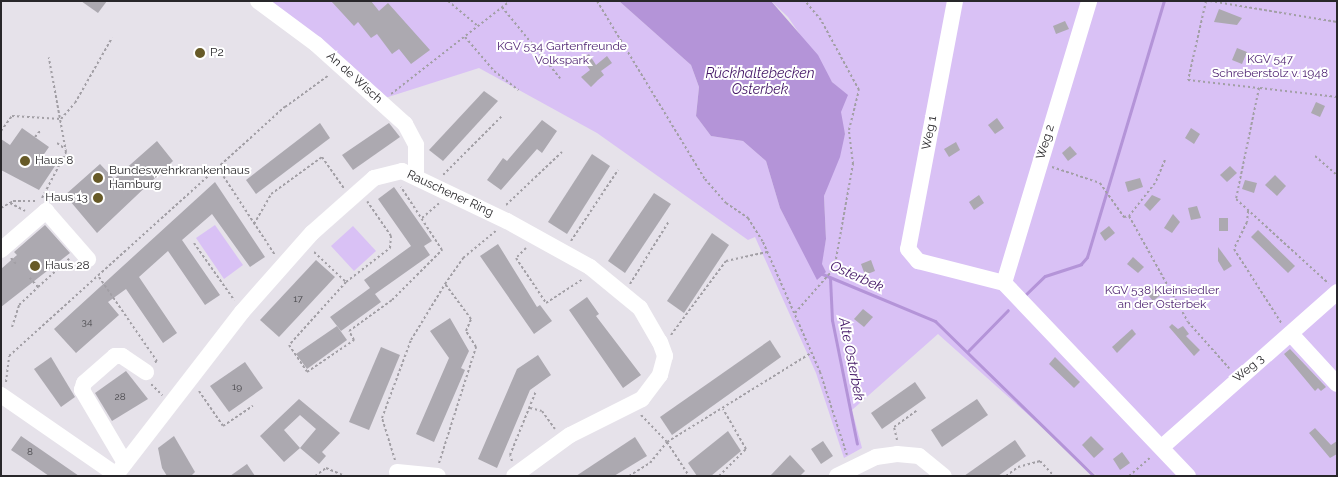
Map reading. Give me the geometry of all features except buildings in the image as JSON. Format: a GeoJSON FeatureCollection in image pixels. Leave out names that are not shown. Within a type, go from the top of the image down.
{"type":"FeatureCollection","features":[{"type":"Feature","properties":{"kind":"street","name":"An de Wisch"},"geometry":{"type":"LineString","coordinates":[[258,1],[341,66],[406,124],[416,145],[416,175]]}},
{"type":"Feature","properties":{"kind":"street","name":"Weg 1"},"geometry":{"type":"LineString","coordinates":[[955,1],[908,249],[918,261],[1004,283]]}},
{"type":"Feature","properties":{"kind":"street","name":"Weg 2"},"geometry":{"type":"LineString","coordinates":[[1004,283],[1089,1]]}},
{"type":"Feature","properties":{"kind":"street","name":"Rauschener Ring"},"geometry":{"type":"LineString","coordinates":[[120,471],[242,312],[303,242],[354,193],[391,172],[416,175],[565,251],[625,292],[654,325],[665,356],[660,375],[642,399],[562,440],[515,476]]}},
{"type":"Feature","properties":{"kind":"street"},"geometry":{"type":"LineString","coordinates":[[1,250],[42,210],[84,254]]}},
{"type":"Feature","properties":{"kind":"street"},"geometry":{"type":"LineString","coordinates":[[1004,283],[1188,476]]}},
{"type":"Feature","properties":{"kind":"street","name":"Weg 3"},"geometry":{"type":"LineString","coordinates":[[1162,447],[1239,376],[1291,334],[1333,288]]}},
{"type":"Feature","properties":{"kind":"street"},"geometry":{"type":"LineString","coordinates":[[1291,334],[1337,384]]}},
{"type":"Feature","properties":{"kind":"street"},"geometry":{"type":"LineString","coordinates":[[120,471],[82,390],[84,383],[115,356],[122,356],[146,372]]}},
{"type":"Feature","properties":{"kind":"street"},"geometry":{"type":"LineString","coordinates":[[5,390],[120,471]]}},
{"type":"Feature","properties":{"kind":"street"},"geometry":{"type":"LineString","coordinates":[[837,476],[853,471],[876,457],[901,454],[920,456],[944,476]]}},
{"type":"Feature","properties":{"kind":"street"},"geometry":{"type":"LineString","coordinates":[[397,472],[437,475]]}},
{"type":"Feature","properties":{"kind":"path"},"geometry":{"type":"LineString","coordinates":[[448,1],[478,26]]}},
{"type":"Feature","properties":{"kind":"path"},"geometry":{"type":"LineString","coordinates":[[381,102],[510,1]]}},
{"type":"Feature","properties":{"kind":"path"},"geometry":{"type":"LineString","coordinates":[[597,1],[651,87],[705,179],[726,203],[748,218],[767,252],[812,353],[853,471]]}},
{"type":"Feature","properties":{"kind":"path"},"geometry":{"type":"LineString","coordinates":[[794,314],[832,272],[848,192],[852,164],[849,130],[859,90],[821,20],[805,1]]}},
{"type":"Feature","properties":{"kind":"path"},"geometry":{"type":"LineString","coordinates":[[1206,1],[1188,80],[1337,96]]}},
{"type":"Feature","properties":{"kind":"path"},"geometry":{"type":"LineString","coordinates":[[1210,1],[1337,22]]}},
{"type":"Feature","properties":{"kind":"path"},"geometry":{"type":"LineString","coordinates":[[502,7],[560,78]]}},
{"type":"Feature","properties":{"kind":"path"},"geometry":{"type":"LineString","coordinates":[[465,37],[494,70],[518,90]]}},
{"type":"Feature","properties":{"kind":"path"},"geometry":{"type":"LineString","coordinates":[[61,119],[75,103],[112,38]]}},
{"type":"Feature","properties":{"kind":"path"},"geometry":{"type":"LineString","coordinates":[[42,210],[60,170],[65,149],[49,58]]}},
{"type":"Feature","properties":{"kind":"path"},"geometry":{"type":"LineString","coordinates":[[5,390],[5,376],[9,356],[99,277],[285,107],[341,66]]}},
{"type":"Feature","properties":{"kind":"path"},"geometry":{"type":"LineString","coordinates":[[1259,88],[1236,199],[1333,288]]}},
{"type":"Feature","properties":{"kind":"path"},"geometry":{"type":"LineString","coordinates":[[422,218],[444,189],[443,175],[503,115]]}},
{"type":"Feature","properties":{"kind":"path"},"geometry":{"type":"LineString","coordinates":[[1,131],[12,116],[61,119]]}},
{"type":"Feature","properties":{"kind":"path"},"geometry":{"type":"LineString","coordinates":[[36,138],[40,131]]}},
{"type":"Feature","properties":{"kind":"path"},"geometry":{"type":"LineString","coordinates":[[57,143],[65,149]]}},
{"type":"Feature","properties":{"kind":"path"},"geometry":{"type":"LineString","coordinates":[[397,472],[382,418],[411,340],[463,258],[562,152]]}},
{"type":"Feature","properties":{"kind":"path"},"geometry":{"type":"LineString","coordinates":[[1315,156],[1337,175]]}},
{"type":"Feature","properties":{"kind":"path"},"geometry":{"type":"LineString","coordinates":[[254,224],[271,194],[322,157],[391,236],[390,248],[346,282],[289,345],[307,372],[354,340],[349,331],[392,300],[442,250],[391,172]]}},
{"type":"Feature","properties":{"kind":"path"},"geometry":{"type":"LineString","coordinates":[[1040,163],[1100,183],[1124,217],[1129,216],[1155,183],[1165,160]]}},
{"type":"Feature","properties":{"kind":"path"},"geometry":{"type":"LineString","coordinates":[[218,168],[282,266]]}},
{"type":"Feature","properties":{"kind":"path"},"geometry":{"type":"LineString","coordinates":[[565,251],[618,170]]}},
{"type":"Feature","properties":{"kind":"path"},"geometry":{"type":"LineString","coordinates":[[1,203],[6,204]]}},
{"type":"Feature","properties":{"kind":"path"},"geometry":{"type":"LineString","coordinates":[[1,208],[10,203],[42,210]]}},
{"type":"Feature","properties":{"kind":"path"},"geometry":{"type":"LineString","coordinates":[[10,203],[42,210]]}},
{"type":"Feature","properties":{"kind":"path"},"geometry":{"type":"LineString","coordinates":[[1248,211],[1247,222],[1234,249],[1291,334]]}},
{"type":"Feature","properties":{"kind":"path"},"geometry":{"type":"LineString","coordinates":[[1129,216],[1188,322],[1211,352],[1239,376]]}},
{"type":"Feature","properties":{"kind":"path"},"geometry":{"type":"LineString","coordinates":[[625,292],[669,221]]}},
{"type":"Feature","properties":{"kind":"path"},"geometry":{"type":"LineString","coordinates":[[537,236],[516,258],[546,303],[596,271]]}},
{"type":"Feature","properties":{"kind":"path"},"geometry":{"type":"LineString","coordinates":[[303,242],[346,282]]}},
{"type":"Feature","properties":{"kind":"path"},"geometry":{"type":"LineString","coordinates":[[194,243],[242,312]]}},
{"type":"Feature","properties":{"kind":"path"},"geometry":{"type":"LineString","coordinates":[[660,342],[677,332],[726,261],[767,252]]}},
{"type":"Feature","properties":{"kind":"path"},"geometry":{"type":"LineString","coordinates":[[12,327],[19,305],[38,287],[84,254]]}},
{"type":"Feature","properties":{"kind":"path"},"geometry":{"type":"LineString","coordinates":[[28,277],[38,287]]}},
{"type":"Feature","properties":{"kind":"path"},"geometry":{"type":"LineString","coordinates":[[99,277],[156,361],[142,376],[171,404]]}},
{"type":"Feature","properties":{"kind":"path"},"geometry":{"type":"LineString","coordinates":[[437,475],[476,347],[466,330],[472,319],[445,284]]}},
{"type":"Feature","properties":{"kind":"path"},"geometry":{"type":"LineString","coordinates":[[629,476],[650,463],[666,442],[812,353]]}},
{"type":"Feature","properties":{"kind":"path"},"geometry":{"type":"LineString","coordinates":[[191,379],[223,426],[253,406]]}},
{"type":"Feature","properties":{"kind":"path"},"geometry":{"type":"LineString","coordinates":[[515,476],[510,455],[536,392]]}},
{"type":"Feature","properties":{"kind":"path"},"geometry":{"type":"LineString","coordinates":[[631,404],[666,442],[689,476]]}},
{"type":"Feature","properties":{"kind":"path"},"geometry":{"type":"LineString","coordinates":[[530,408],[542,412],[562,440]]}},
{"type":"Feature","properties":{"kind":"path"},"geometry":{"type":"LineString","coordinates":[[719,476],[746,449],[723,409]]}},
{"type":"Feature","properties":{"kind":"path"},"geometry":{"type":"LineString","coordinates":[[901,454],[894,427],[917,410]]}},
{"type":"Feature","properties":{"kind":"path"},"geometry":{"type":"LineString","coordinates":[[1129,476],[1162,447]]}},
{"type":"Feature","properties":{"kind":"path"},"geometry":{"type":"LineString","coordinates":[[1006,476],[1018,467],[1040,461],[1054,476]]}},
{"type":"Feature","properties":{"kind":"path"},"geometry":{"type":"LineString","coordinates":[[314,476],[326,468],[344,476]]}},
{"type":"Feature","properties":{"kind":"green space","name":"KGV 538 Kleinsiedler an der Osterbek"},"geometry":{"type":"Polygon","coordinates":[[[264,1],[619,1],[691,65],[699,87],[696,116],[711,136],[743,141],[766,161],[780,208],[818,280],[826,239],[824,196],[845,134],[840,119],[843,92],[832,82],[788,17],[771,1],[1337,1],[1337,476],[1097,476],[938,334],[852,410],[862,448],[844,458],[816,373],[755,237],[748,240],[597,133],[479,68],[382,99],[264,1]]]}},
{"type":"Feature","properties":{"kind":"green space"},"geometry":{"type":"Polygon","coordinates":[[[215,225],[243,265],[224,279],[196,238],[215,225]]]}},
{"type":"Feature","properties":{"kind":"green space"},"geometry":{"type":"Polygon","coordinates":[[[353,226],[376,251],[354,271],[331,246],[353,226]]]}},
{"type":"Feature","properties":{"kind":"water","name":"Rückhaltebecken Osterbek"},"geometry":{"type":"Polygon","coordinates":[[[619,1],[771,1],[818,55],[832,82],[848,95],[841,112],[845,134],[840,157],[824,196],[826,239],[822,264],[826,272],[817,280],[780,208],[766,161],[743,141],[711,136],[696,116],[699,87],[691,65],[619,1]]]}},
{"type":"Feature","properties":{"kind":"waterway"},"geometry":{"type":"LineString","coordinates":[[1023,297],[1045,276],[1081,264],[1087,257],[1164,1]]}},
{"type":"Feature","properties":{"kind":"waterway","name":"Osterbek"},"geometry":{"type":"LineString","coordinates":[[820,273],[935,321],[1094,476]]}},
{"type":"Feature","properties":{"kind":"waterway","name":"Alte Osterbek"},"geometry":{"type":"LineString","coordinates":[[830,278],[832,320],[857,444]]}},
{"type":"Feature","properties":{"kind":"waterway"},"geometry":{"type":"LineString","coordinates":[[968,351],[1008,310]]}},
{"type":"Feature","properties":{"kind":"place","name":"P2"},"geometry":{"type":"Point","coordinates":[200,53]}},
{"type":"Feature","properties":{"kind":"place","name":"Haus 8"},"geometry":{"type":"Point","coordinates":[25,161]}},
{"type":"Feature","properties":{"kind":"place","name":"Bundeswehrkrankenhaus Hamburg"},"geometry":{"type":"Point","coordinates":[98,178]}},
{"type":"Feature","properties":{"kind":"place","name":"Haus 13"},"geometry":{"type":"Point","coordinates":[98,198]}},
{"type":"Feature","properties":{"kind":"place","name":"Haus 28"},"geometry":{"type":"Point","coordinates":[35,266]}},
{"type":"Feature","properties":{"kind":"park label","name":"KGV 534 Gartenfreunde Volkspark"},"geometry":{"type":"Point","coordinates":[562,54]}},
{"type":"Feature","properties":{"kind":"park label","name":"KGV 547 Schreberstolz v. 1948"},"geometry":{"type":"Point","coordinates":[1270,67]}}]}
